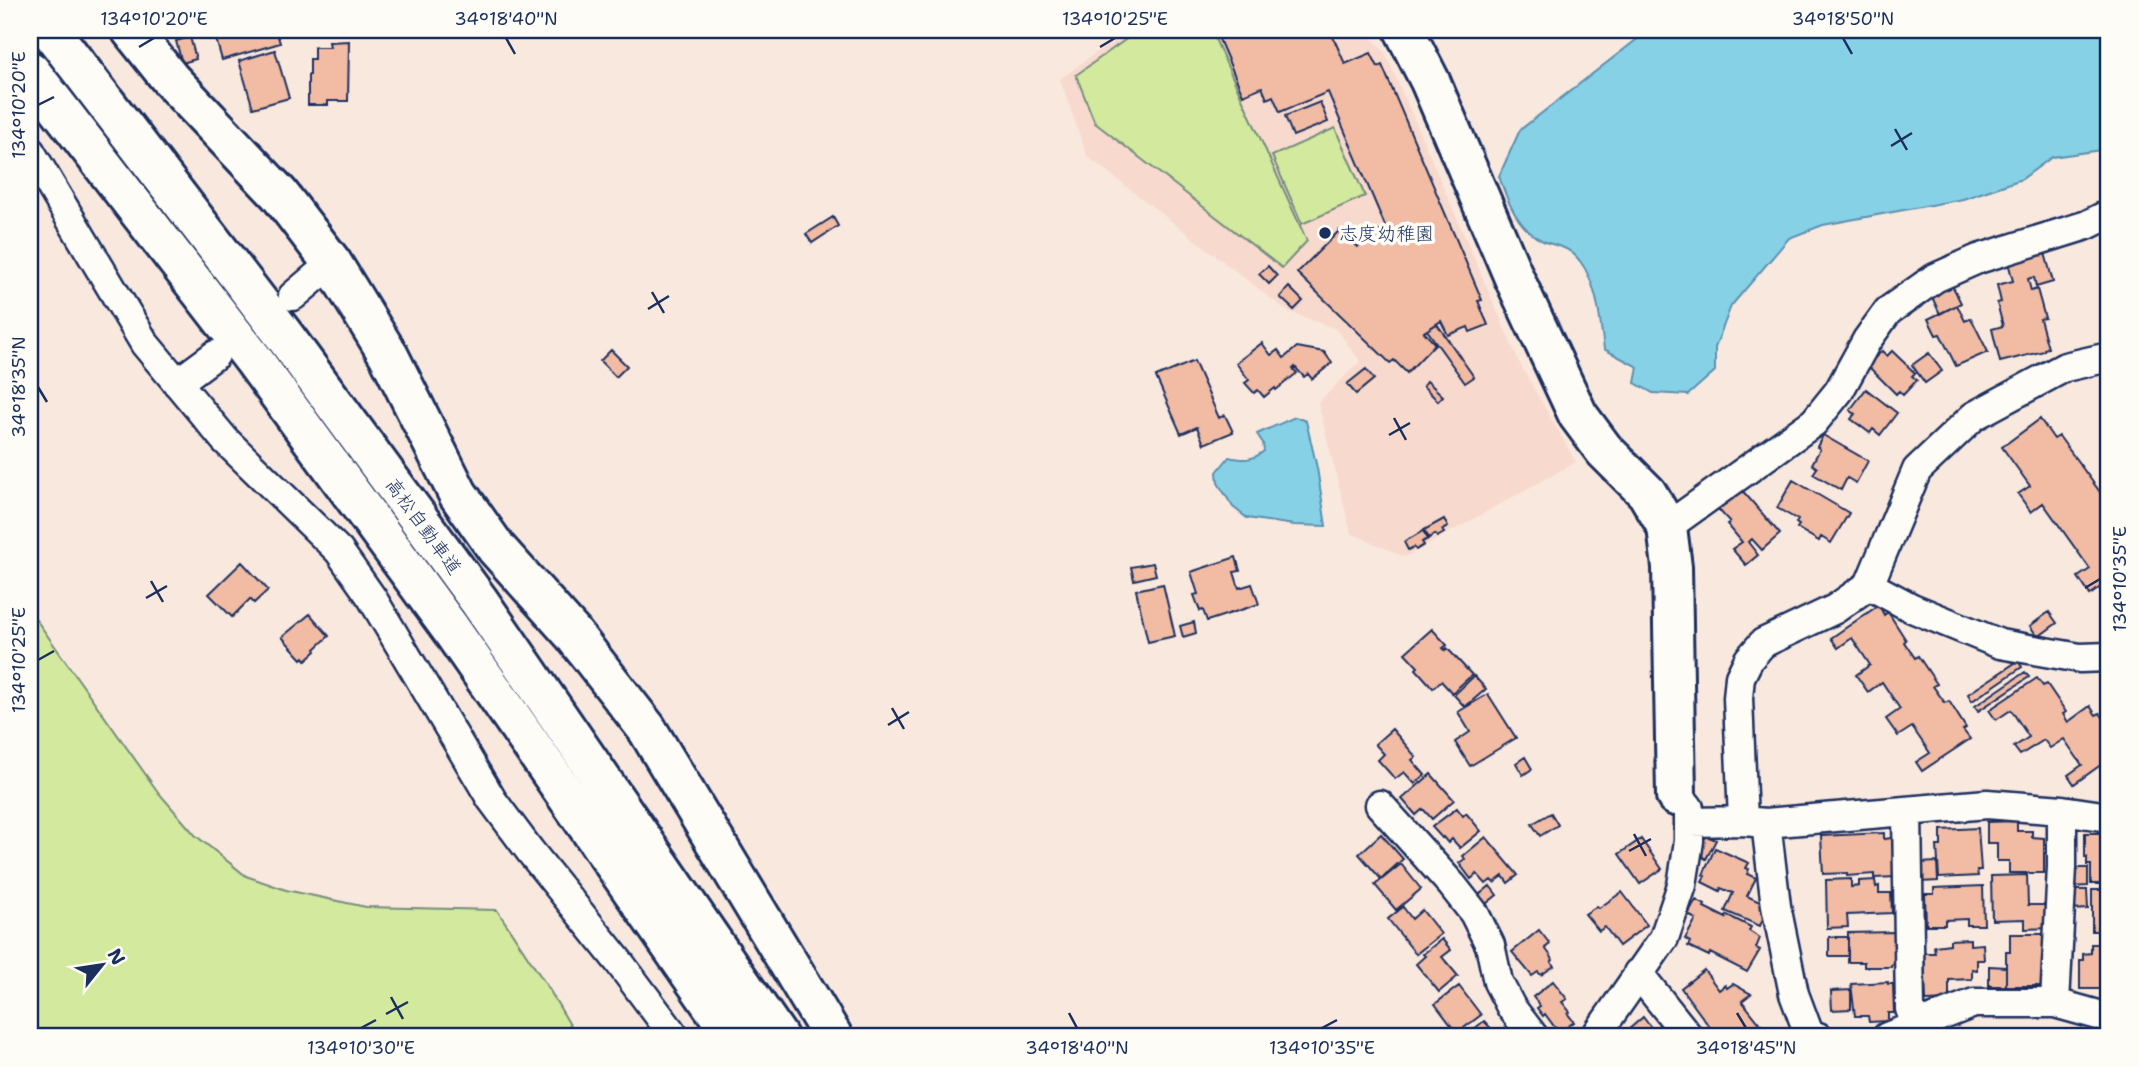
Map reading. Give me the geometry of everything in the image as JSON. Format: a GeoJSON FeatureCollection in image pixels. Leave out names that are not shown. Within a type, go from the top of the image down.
{"type":"FeatureCollection","features":[{"type":"Feature","properties":{"kind":"main road","name":"高松自動車道"},"geometry":{"type":"LineString","coordinates":[[50,30],[278,327],[479,601],[778,1037]]}},
{"type":"Feature","properties":{"kind":"main road"},"geometry":{"type":"LineString","coordinates":[[131,30],[171,80],[279,194],[332,263],[389,356],[458,494],[496,548],[573,634],[647,729],[833,1037]]}},
{"type":"Feature","properties":{"kind":"main road"},"geometry":{"type":"LineString","coordinates":[[1405,30],[1430,81],[1515,280],[1578,415],[1604,450],[1647,493],[1667,527],[1672,567],[1683,809]]}},
{"type":"Feature","properties":{"kind":"main road","name":"高松自動車道"},"geometry":{"type":"LineString","coordinates":[[30,71],[253,359],[450,628],[734,1037]]}},
{"type":"Feature","properties":{"kind":"street"},"geometry":{"type":"LineString","coordinates":[[30,151],[145,344],[225,440],[339,551],[372,598],[492,800],[620,962],[675,1037]]}},
{"type":"Feature","properties":{"kind":"street"},"geometry":{"type":"LineString","coordinates":[[1667,527],[1814,422],[1839,391],[1867,340],[1888,311],[1935,278],[1978,259],[2087,225],[2109,214]]}},
{"type":"Feature","properties":{"kind":"street"},"geometry":{"type":"LineString","coordinates":[[293,296],[332,263]]}},
{"type":"Feature","properties":{"kind":"street"},"geometry":{"type":"LineString","coordinates":[[177,383],[215,355]]}},
{"type":"Feature","properties":{"kind":"street"},"geometry":{"type":"LineString","coordinates":[[1818,1037],[1809,1034],[1794,994],[1776,906],[1754,822],[1738,698],[1740,677],[1749,659],[1763,643],[1835,609],[1869,585],[1917,470],[1974,416],[2065,367],[2109,357]]}},
{"type":"Feature","properties":{"kind":"street"},"geometry":{"type":"LineString","coordinates":[[1869,585],[1912,608],[2000,644],[2080,658],[2109,657]]}},
{"type":"Feature","properties":{"kind":"street"},"geometry":{"type":"LineString","coordinates":[[1595,1037],[1664,937],[1682,885],[1683,809],[1754,822],[1987,804],[2109,817]]}},
{"type":"Feature","properties":{"kind":"street"},"geometry":{"type":"LineString","coordinates":[[1380,805],[1474,913],[1490,945],[1498,982],[1511,1007],[1534,1037]]}},
{"type":"Feature","properties":{"kind":"street"},"geometry":{"type":"LineString","coordinates":[[2055,1003],[2062,810]]}},
{"type":"Feature","properties":{"kind":"street"},"geometry":{"type":"LineString","coordinates":[[1907,812],[1910,1009],[1917,1024]]}},
{"type":"Feature","properties":{"kind":"street"},"geometry":{"type":"LineString","coordinates":[[1639,973],[1689,1037]]}},
{"type":"Feature","properties":{"kind":"street"},"geometry":{"type":"LineString","coordinates":[[1887,1037],[1974,1003],[2055,1003],[2109,1018]]}},
{"type":"Feature","properties":{"kind":"shaded area","name":"志度幼稚園"},"geometry":{"type":"Polygon","coordinates":[[[1127,30],[1364,30],[1385,52],[1520,364],[1576,462],[1405,557],[1351,533],[1318,403],[1360,361],[1336,329],[1287,311],[1087,156],[1060,79],[1127,30]]]}},
{"type":"Feature","properties":{"kind":"green space"},"geometry":{"type":"Polygon","coordinates":[[[1139,30],[1211,30],[1307,241],[1282,268],[1095,123],[1076,75],[1139,30]]]}},
{"type":"Feature","properties":{"kind":"green space"},"geometry":{"type":"Polygon","coordinates":[[[1335,128],[1365,196],[1302,224],[1272,156],[1335,128]]]}},
{"type":"Feature","properties":{"kind":"green space"},"geometry":{"type":"Polygon","coordinates":[[[30,611],[158,792],[195,835],[246,876],[286,890],[366,907],[497,910],[577,1037],[30,1037],[30,611]]]}},
{"type":"Feature","properties":{"kind":"water"},"geometry":{"type":"Polygon","coordinates":[[[1649,30],[2109,30],[2109,149],[2052,157],[2022,179],[1963,199],[1823,225],[1789,238],[1731,306],[1715,348],[1715,371],[1688,395],[1653,393],[1635,383],[1638,367],[1604,349],[1591,281],[1580,261],[1567,249],[1534,236],[1520,222],[1499,176],[1520,130],[1649,30]]]}},
{"type":"Feature","properties":{"kind":"water"},"geometry":{"type":"Polygon","coordinates":[[[1295,417],[1306,421],[1326,526],[1294,525],[1247,518],[1233,507],[1218,483],[1217,472],[1229,457],[1247,459],[1260,454],[1264,451],[1263,443],[1257,434],[1295,417]]]}},
{"type":"Feature","properties":{"kind":"building"},"geometry":{"type":"Polygon","coordinates":[[[162,30],[185,30],[187,35],[173,38],[172,34],[163,36],[162,30]]]}},
{"type":"Feature","properties":{"kind":"building"},"geometry":{"type":"Polygon","coordinates":[[[276,30],[280,43],[222,60],[214,32],[276,30]]]}},
{"type":"Feature","properties":{"kind":"building"},"geometry":{"type":"Polygon","coordinates":[[[1215,30],[1330,30],[1345,64],[1371,53],[1378,67],[1382,65],[1482,300],[1478,301],[1488,325],[1470,332],[1468,327],[1448,335],[1441,321],[1424,332],[1435,344],[1407,373],[1394,360],[1390,363],[1297,273],[1340,230],[1358,247],[1371,235],[1386,228],[1328,92],[1280,112],[1273,96],[1267,99],[1262,87],[1243,95],[1215,30]]]}},
{"type":"Feature","properties":{"kind":"building"},"geometry":{"type":"Polygon","coordinates":[[[190,37],[196,59],[182,63],[176,41],[190,37]]]}},
{"type":"Feature","properties":{"kind":"building"},"geometry":{"type":"Polygon","coordinates":[[[349,41],[348,101],[308,105],[308,75],[310,59],[314,59],[314,47],[330,47],[329,42],[349,41]]]}},
{"type":"Feature","properties":{"kind":"building"},"geometry":{"type":"Polygon","coordinates":[[[275,50],[289,98],[253,108],[239,61],[275,50]]]}},
{"type":"Feature","properties":{"kind":"building"},"geometry":{"type":"Polygon","coordinates":[[[1320,102],[1328,122],[1293,136],[1285,116],[1320,102]]]}},
{"type":"Feature","properties":{"kind":"building"},"geometry":{"type":"Polygon","coordinates":[[[833,217],[838,226],[812,243],[806,234],[833,217]]]}},
{"type":"Feature","properties":{"kind":"building"},"geometry":{"type":"Polygon","coordinates":[[[2045,253],[2053,282],[2036,287],[2034,277],[2028,279],[2031,291],[2037,289],[2045,318],[2040,319],[2048,348],[2000,362],[1992,329],[2003,326],[1997,303],[2001,302],[1997,285],[2013,281],[2008,262],[2045,253]]]}},
{"type":"Feature","properties":{"kind":"building"},"geometry":{"type":"Polygon","coordinates":[[[1268,266],[1277,276],[1269,284],[1259,274],[1268,266]]]}},
{"type":"Feature","properties":{"kind":"building"},"geometry":{"type":"Polygon","coordinates":[[[1952,285],[1961,303],[1940,314],[1931,295],[1952,285]]]}},
{"type":"Feature","properties":{"kind":"building"},"geometry":{"type":"Polygon","coordinates":[[[1289,287],[1303,301],[1294,310],[1280,297],[1289,287]]]}},
{"type":"Feature","properties":{"kind":"building"},"geometry":{"type":"Polygon","coordinates":[[[1957,305],[1965,321],[1971,318],[1988,352],[1956,366],[1940,334],[1936,335],[1928,319],[1957,305]]]}},
{"type":"Feature","properties":{"kind":"building"},"geometry":{"type":"Polygon","coordinates":[[[1437,324],[1474,377],[1465,383],[1427,330],[1437,324]]]}},
{"type":"Feature","properties":{"kind":"building"},"geometry":{"type":"Polygon","coordinates":[[[1262,343],[1271,355],[1278,350],[1284,358],[1297,347],[1324,352],[1332,363],[1312,379],[1308,374],[1304,377],[1295,367],[1293,369],[1297,373],[1264,397],[1258,390],[1254,393],[1245,383],[1249,380],[1236,363],[1262,343]]]}},
{"type":"Feature","properties":{"kind":"building"},"geometry":{"type":"Polygon","coordinates":[[[611,350],[627,366],[616,377],[600,361],[611,350]]]}},
{"type":"Feature","properties":{"kind":"building"},"geometry":{"type":"Polygon","coordinates":[[[1882,351],[1887,356],[1892,351],[1915,373],[1912,376],[1917,380],[1903,395],[1899,391],[1896,394],[1867,365],[1882,351]]]}},
{"type":"Feature","properties":{"kind":"building"},"geometry":{"type":"Polygon","coordinates":[[[1929,353],[1942,371],[1925,383],[1912,365],[1929,353]]]}},
{"type":"Feature","properties":{"kind":"building"},"geometry":{"type":"Polygon","coordinates":[[[1194,361],[1219,418],[1225,415],[1233,432],[1204,444],[1197,427],[1181,434],[1156,377],[1194,361]]]}},
{"type":"Feature","properties":{"kind":"building"},"geometry":{"type":"Polygon","coordinates":[[[1366,369],[1374,379],[1356,394],[1347,384],[1366,369]]]}},
{"type":"Feature","properties":{"kind":"building"},"geometry":{"type":"Polygon","coordinates":[[[1427,381],[1443,396],[1438,401],[1423,386],[1427,381]]]}},
{"type":"Feature","properties":{"kind":"building"},"geometry":{"type":"Polygon","coordinates":[[[1866,389],[1897,413],[1880,435],[1873,429],[1870,433],[1851,419],[1855,414],[1850,410],[1866,389]]]}},
{"type":"Feature","properties":{"kind":"building"},"geometry":{"type":"Polygon","coordinates":[[[2040,419],[2054,439],[2059,436],[2103,496],[2109,491],[2109,595],[2102,586],[2090,595],[2078,577],[2090,569],[2043,503],[2031,512],[2018,494],[2030,486],[2002,447],[2040,419]]]}},
{"type":"Feature","properties":{"kind":"building"},"geometry":{"type":"Polygon","coordinates":[[[1823,435],[1868,461],[1856,483],[1847,478],[1841,490],[1813,474],[1817,468],[1812,464],[1820,449],[1817,447],[1823,435]]]}},
{"type":"Feature","properties":{"kind":"building"},"geometry":{"type":"Polygon","coordinates":[[[1793,480],[1849,513],[1831,543],[1821,537],[1819,541],[1797,528],[1798,520],[1777,508],[1793,480]]]}},
{"type":"Feature","properties":{"kind":"building"},"geometry":{"type":"Polygon","coordinates":[[[1741,489],[1780,534],[1762,550],[1752,539],[1748,542],[1758,555],[1746,565],[1732,549],[1742,542],[1718,509],[1741,489]]]}},
{"type":"Feature","properties":{"kind":"building"},"geometry":{"type":"Polygon","coordinates":[[[1444,519],[1448,527],[1442,530],[1444,533],[1429,538],[1424,530],[1444,519]]]}},
{"type":"Feature","properties":{"kind":"building"},"geometry":{"type":"Polygon","coordinates":[[[1423,531],[1428,539],[1422,542],[1424,545],[1416,550],[1414,547],[1408,550],[1404,542],[1423,531]]]}},
{"type":"Feature","properties":{"kind":"building"},"geometry":{"type":"Polygon","coordinates":[[[1236,557],[1240,571],[1234,572],[1239,588],[1252,584],[1259,604],[1207,621],[1194,595],[1198,594],[1191,572],[1236,557]]]}},
{"type":"Feature","properties":{"kind":"building"},"geometry":{"type":"Polygon","coordinates":[[[242,562],[268,590],[254,603],[250,599],[232,617],[209,594],[242,562]]]}},
{"type":"Feature","properties":{"kind":"building"},"geometry":{"type":"Polygon","coordinates":[[[1153,563],[1156,575],[1134,580],[1131,567],[1153,563]]]}},
{"type":"Feature","properties":{"kind":"building"},"geometry":{"type":"Polygon","coordinates":[[[1163,584],[1175,636],[1148,642],[1136,590],[1163,584]]]}},
{"type":"Feature","properties":{"kind":"building"},"geometry":{"type":"Polygon","coordinates":[[[1879,605],[1884,615],[1888,612],[1906,640],[1904,642],[1915,658],[1918,656],[1937,684],[1933,686],[1945,703],[1949,701],[1970,739],[1922,771],[1916,762],[1930,753],[1912,727],[1898,736],[1886,719],[1900,709],[1882,682],[1868,692],[1856,675],[1870,665],[1852,638],[1838,648],[1831,638],[1879,605]]]}},
{"type":"Feature","properties":{"kind":"building"},"geometry":{"type":"Polygon","coordinates":[[[2049,612],[2057,623],[2038,637],[2030,626],[2049,612]]]}},
{"type":"Feature","properties":{"kind":"building"},"geometry":{"type":"Polygon","coordinates":[[[310,614],[329,636],[306,660],[282,637],[310,614]]]}},
{"type":"Feature","properties":{"kind":"building"},"geometry":{"type":"Polygon","coordinates":[[[1194,622],[1196,633],[1183,637],[1180,626],[1194,622]]]}},
{"type":"Feature","properties":{"kind":"building"},"geometry":{"type":"Polygon","coordinates":[[[1432,629],[1447,645],[1443,648],[1447,648],[1472,675],[1452,693],[1441,681],[1433,688],[1405,653],[1432,629]]]}},
{"type":"Feature","properties":{"kind":"building"},"geometry":{"type":"Polygon","coordinates":[[[2018,661],[2022,667],[1972,701],[1968,694],[2018,661]]]}},
{"type":"Feature","properties":{"kind":"building"},"geometry":{"type":"Polygon","coordinates":[[[2025,672],[2029,677],[1978,711],[1975,706],[2025,672]]]}},
{"type":"Feature","properties":{"kind":"building"},"geometry":{"type":"Polygon","coordinates":[[[1474,676],[1486,689],[1465,707],[1454,695],[1474,676]]]}},
{"type":"Feature","properties":{"kind":"building"},"geometry":{"type":"Polygon","coordinates":[[[2037,678],[2043,686],[2047,684],[2066,712],[2063,714],[2068,722],[2090,706],[2096,715],[2100,713],[2109,726],[2109,759],[2074,784],[2068,775],[2082,765],[2064,739],[2050,748],[2044,740],[2020,755],[2014,747],[2029,737],[2011,710],[1996,720],[1989,710],[2037,678]]]}},
{"type":"Feature","properties":{"kind":"building"},"geometry":{"type":"Polygon","coordinates":[[[1488,694],[1516,738],[1470,766],[1455,742],[1470,732],[1458,712],[1488,694]]]}},
{"type":"Feature","properties":{"kind":"building"},"geometry":{"type":"Polygon","coordinates":[[[1392,729],[1416,757],[1412,760],[1425,775],[1415,784],[1404,772],[1395,779],[1378,760],[1384,754],[1375,744],[1392,729]]]}},
{"type":"Feature","properties":{"kind":"building"},"geometry":{"type":"Polygon","coordinates":[[[1525,757],[1532,769],[1523,775],[1516,763],[1525,757]]]}},
{"type":"Feature","properties":{"kind":"building"},"geometry":{"type":"Polygon","coordinates":[[[1431,774],[1454,800],[1432,819],[1423,809],[1416,815],[1402,799],[1431,774]]]}},
{"type":"Feature","properties":{"kind":"building"},"geometry":{"type":"Polygon","coordinates":[[[1457,808],[1463,816],[1466,813],[1481,831],[1460,848],[1452,839],[1448,843],[1432,827],[1457,808]]]}},
{"type":"Feature","properties":{"kind":"building"},"geometry":{"type":"Polygon","coordinates":[[[1551,813],[1558,825],[1540,836],[1532,824],[1551,813]]]}},
{"type":"Feature","properties":{"kind":"building"},"geometry":{"type":"Polygon","coordinates":[[[2017,821],[2017,831],[2032,831],[2032,837],[2044,838],[2044,873],[2009,873],[2009,861],[1997,861],[1997,843],[1987,843],[1987,822],[2017,821]]]}},
{"type":"Feature","properties":{"kind":"building"},"geometry":{"type":"Polygon","coordinates":[[[1978,828],[1981,870],[1977,870],[1978,876],[1939,878],[1937,846],[1941,846],[1941,830],[1978,828]]]}},
{"type":"Feature","properties":{"kind":"building"},"geometry":{"type":"Polygon","coordinates":[[[1884,833],[1884,839],[1892,838],[1894,841],[1896,877],[1823,874],[1821,836],[1884,833]]]}},
{"type":"Feature","properties":{"kind":"building"},"geometry":{"type":"Polygon","coordinates":[[[2085,833],[2109,833],[2109,884],[2091,884],[2091,865],[2087,865],[2085,857],[2085,833]]]}},
{"type":"Feature","properties":{"kind":"building"},"geometry":{"type":"Polygon","coordinates":[[[1381,834],[1403,859],[1381,879],[1359,854],[1381,834]]]}},
{"type":"Feature","properties":{"kind":"building"},"geometry":{"type":"Polygon","coordinates":[[[1707,836],[1716,840],[1706,859],[1700,855],[1701,842],[1707,836]]]}},
{"type":"Feature","properties":{"kind":"building"},"geometry":{"type":"Polygon","coordinates":[[[1486,837],[1518,875],[1508,883],[1503,876],[1494,883],[1491,880],[1486,884],[1477,874],[1471,879],[1459,863],[1465,859],[1463,856],[1486,837]]]}},
{"type":"Feature","properties":{"kind":"building"},"geometry":{"type":"Polygon","coordinates":[[[1641,839],[1662,869],[1640,884],[1619,854],[1641,839]]]}},
{"type":"Feature","properties":{"kind":"building"},"geometry":{"type":"Polygon","coordinates":[[[1715,848],[1749,863],[1747,874],[1756,878],[1747,896],[1764,904],[1761,912],[1765,914],[1760,926],[1725,911],[1733,893],[1721,888],[1720,891],[1702,882],[1715,848]]]}},
{"type":"Feature","properties":{"kind":"building"},"geometry":{"type":"Polygon","coordinates":[[[1937,862],[1938,881],[1920,882],[1919,863],[1937,862]]]}},
{"type":"Feature","properties":{"kind":"building"},"geometry":{"type":"Polygon","coordinates":[[[1401,864],[1421,889],[1396,910],[1375,885],[1401,864]]]}},
{"type":"Feature","properties":{"kind":"building"},"geometry":{"type":"Polygon","coordinates":[[[2070,868],[2088,868],[2088,886],[2070,887],[2070,868]]]}},
{"type":"Feature","properties":{"kind":"building"},"geometry":{"type":"Polygon","coordinates":[[[2027,875],[2028,905],[2050,905],[2051,928],[2025,929],[2025,919],[1992,920],[1991,876],[2027,875]]]}},
{"type":"Feature","properties":{"kind":"building"},"geometry":{"type":"Polygon","coordinates":[[[1851,879],[1851,887],[1859,886],[1859,881],[1875,880],[1879,893],[1891,893],[1892,913],[1847,915],[1848,927],[1827,928],[1826,880],[1851,879]]]}},
{"type":"Feature","properties":{"kind":"building"},"geometry":{"type":"Polygon","coordinates":[[[1490,886],[1497,895],[1482,907],[1475,898],[1490,886]]]}},
{"type":"Feature","properties":{"kind":"building"},"geometry":{"type":"Polygon","coordinates":[[[1983,886],[1984,925],[1967,925],[1967,919],[1945,920],[1945,925],[1926,925],[1925,894],[1934,894],[1934,888],[1983,886]]]}},
{"type":"Feature","properties":{"kind":"building"},"geometry":{"type":"Polygon","coordinates":[[[2069,890],[2087,890],[2088,909],[2070,910],[2069,890]]]}},
{"type":"Feature","properties":{"kind":"building"},"geometry":{"type":"Polygon","coordinates":[[[2092,890],[2109,890],[2109,939],[2103,939],[2103,931],[2092,931],[2092,890]]]}},
{"type":"Feature","properties":{"kind":"building"},"geometry":{"type":"Polygon","coordinates":[[[1622,892],[1647,925],[1619,946],[1605,927],[1599,931],[1585,914],[1622,892]]]}},
{"type":"Feature","properties":{"kind":"building"},"geometry":{"type":"Polygon","coordinates":[[[1696,900],[1726,918],[1727,915],[1751,927],[1749,931],[1760,938],[1756,948],[1760,950],[1747,972],[1710,953],[1709,956],[1688,946],[1690,942],[1685,939],[1696,919],[1688,915],[1696,900]]]}},
{"type":"Feature","properties":{"kind":"building"},"geometry":{"type":"Polygon","coordinates":[[[1403,907],[1412,919],[1422,910],[1441,934],[1416,954],[1388,919],[1403,907]]]}},
{"type":"Feature","properties":{"kind":"building"},"geometry":{"type":"Polygon","coordinates":[[[1539,930],[1550,944],[1545,948],[1554,966],[1541,975],[1538,972],[1532,976],[1512,952],[1539,930]]]}},
{"type":"Feature","properties":{"kind":"building"},"geometry":{"type":"Polygon","coordinates":[[[1894,932],[1895,964],[1891,967],[1864,967],[1864,962],[1848,962],[1848,933],[1894,932]]]}},
{"type":"Feature","properties":{"kind":"building"},"geometry":{"type":"Polygon","coordinates":[[[2010,934],[2045,934],[2044,986],[2006,986],[2006,952],[2010,952],[2010,934]]]}},
{"type":"Feature","properties":{"kind":"building"},"geometry":{"type":"Polygon","coordinates":[[[1829,937],[1848,937],[1848,956],[1829,956],[1829,937]]]}},
{"type":"Feature","properties":{"kind":"building"},"geometry":{"type":"Polygon","coordinates":[[[1442,939],[1451,950],[1442,957],[1458,976],[1439,992],[1416,964],[1425,956],[1423,954],[1442,939]]]}},
{"type":"Feature","properties":{"kind":"building"},"geometry":{"type":"Polygon","coordinates":[[[1970,939],[1970,945],[1983,944],[1984,960],[1977,960],[1977,970],[1972,969],[1972,979],[1949,980],[1949,1000],[1926,1001],[1924,953],[1935,953],[1934,946],[1950,944],[1950,940],[1970,939]]]}},
{"type":"Feature","properties":{"kind":"building"},"geometry":{"type":"Polygon","coordinates":[[[2091,944],[2109,944],[2109,989],[2080,989],[2080,960],[2083,960],[2083,954],[2091,953],[2091,944]]]}},
{"type":"Feature","properties":{"kind":"building"},"geometry":{"type":"Polygon","coordinates":[[[1989,966],[2006,967],[2006,986],[1989,986],[1989,966]]]}},
{"type":"Feature","properties":{"kind":"building"},"geometry":{"type":"Polygon","coordinates":[[[1704,970],[1719,990],[1725,985],[1727,988],[1733,984],[1751,994],[1742,1001],[1765,1030],[1755,1037],[1717,1037],[1681,988],[1704,970]]]}},
{"type":"Feature","properties":{"kind":"building"},"geometry":{"type":"Polygon","coordinates":[[[1553,981],[1567,999],[1562,1002],[1574,1022],[1559,1033],[1537,1008],[1540,1006],[1533,997],[1553,981]]]}},
{"type":"Feature","properties":{"kind":"building"},"geometry":{"type":"Polygon","coordinates":[[[1851,984],[1893,984],[1894,1013],[1888,1013],[1888,1021],[1869,1022],[1868,1016],[1855,1016],[1851,984]]]}},
{"type":"Feature","properties":{"kind":"building"},"geometry":{"type":"Polygon","coordinates":[[[1459,986],[1481,1015],[1457,1033],[1435,1004],[1459,986]]]}},
{"type":"Feature","properties":{"kind":"building"},"geometry":{"type":"Polygon","coordinates":[[[1851,990],[1851,1009],[1832,1010],[1831,991],[1851,990]]]}},
{"type":"Feature","properties":{"kind":"building"},"geometry":{"type":"Polygon","coordinates":[[[1643,1017],[1653,1030],[1662,1023],[1672,1037],[1620,1037],[1643,1017]]]}},
{"type":"Feature","properties":{"kind":"building"},"geometry":{"type":"Polygon","coordinates":[[[1484,1021],[1499,1037],[1464,1037],[1484,1021]]]}},
{"type":"Feature","properties":{"kind":"place","name":"志度幼稚園"},"geometry":{"type":"Point","coordinates":[1325,233]}}]}
